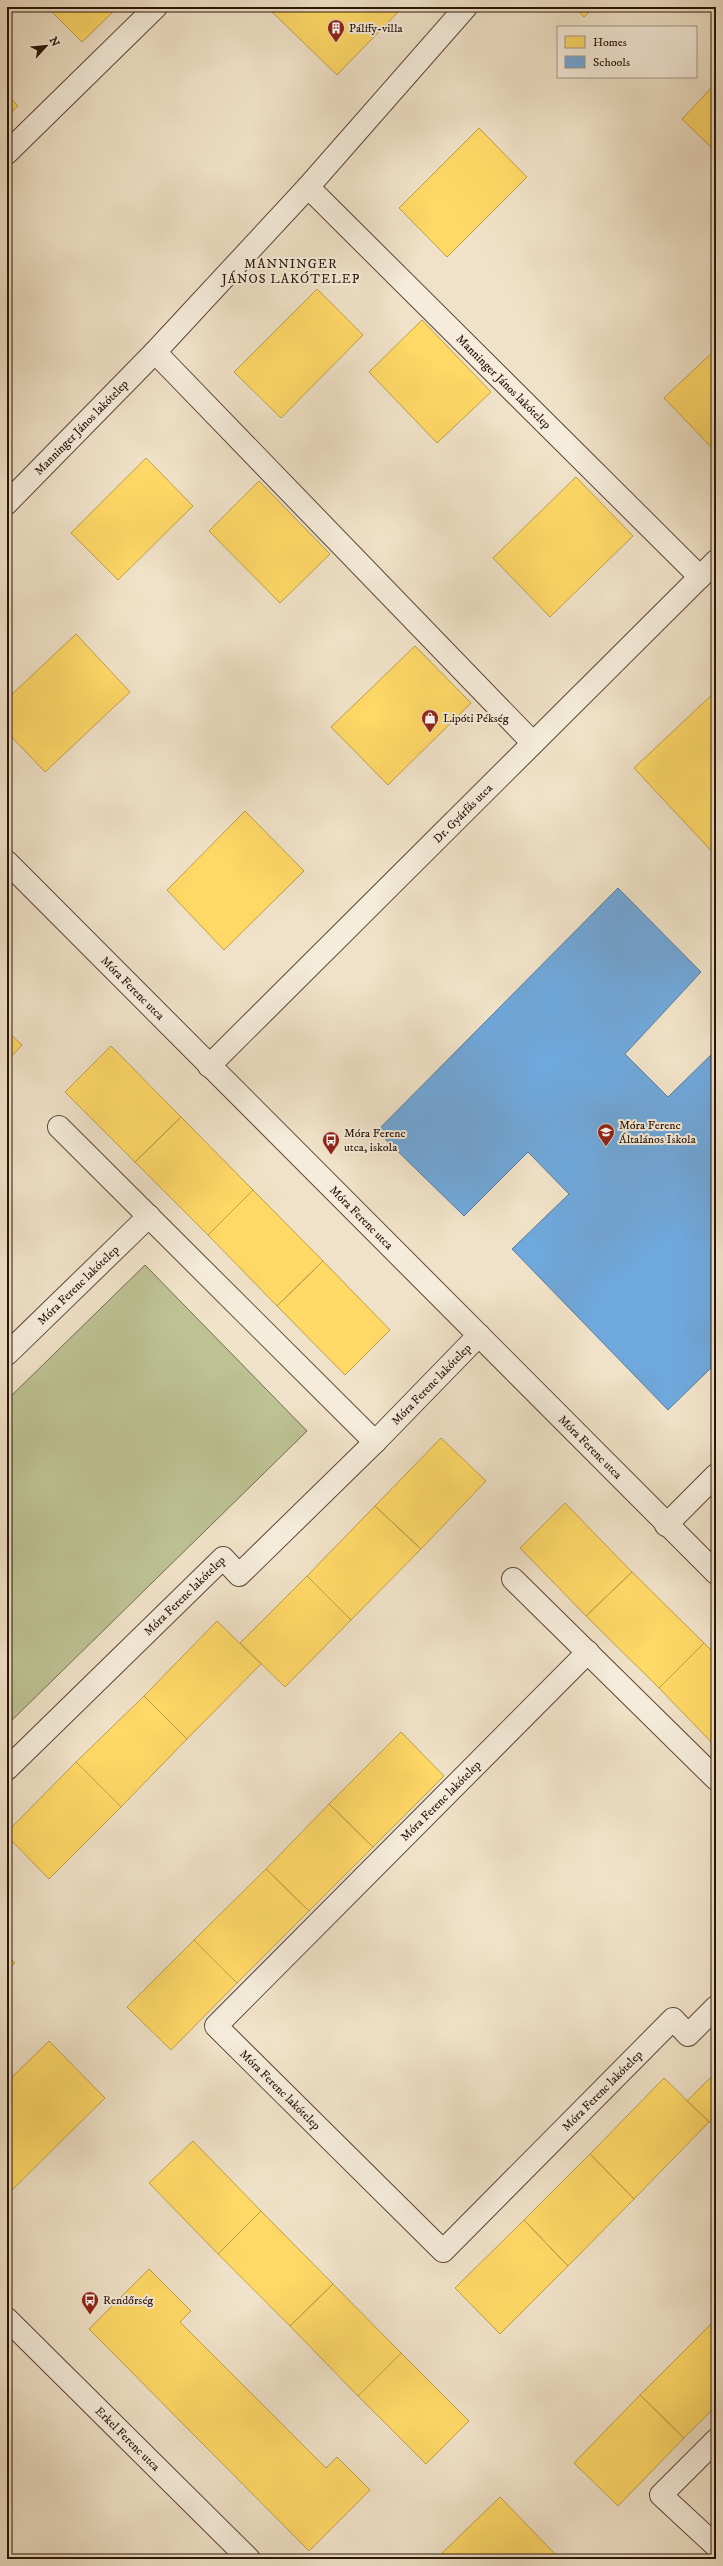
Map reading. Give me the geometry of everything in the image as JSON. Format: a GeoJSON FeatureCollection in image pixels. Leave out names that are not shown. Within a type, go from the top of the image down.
{"type":"FeatureCollection","features":[{"type":"Feature","properties":{"kind":"street"},"geometry":{"type":"LineString","coordinates":[[7,153],[156,7]]}},
{"type":"Feature","properties":{"kind":"street","name":"Manninger János lakótelep"},"geometry":{"type":"LineString","coordinates":[[7,503],[155,352],[308,187],[466,7]]}},
{"type":"Feature","properties":{"kind":"street","name":"Manninger János lakótelep"},"geometry":{"type":"LineString","coordinates":[[308,187],[700,577]]}},
{"type":"Feature","properties":{"kind":"street"},"geometry":{"type":"LineString","coordinates":[[155,352],[533,743]]}},
{"type":"Feature","properties":{"kind":"street","name":"Dr. Gyárfás utca"},"geometry":{"type":"LineString","coordinates":[[209,1066],[716,561]]}},
{"type":"Feature","properties":{"kind":"street","name":"Móra Ferenc utca"},"geometry":{"type":"LineString","coordinates":[[7,862],[479,1335],[666,1525],[716,1573]]}},
{"type":"Feature","properties":{"kind":"street"},"geometry":{"type":"LineString","coordinates":[[59,1127],[375,1442]]}},
{"type":"Feature","properties":{"kind":"street","name":"Móra Ferenc lakótelep"},"geometry":{"type":"LineString","coordinates":[[7,1354],[149,1216]]}},
{"type":"Feature","properties":{"kind":"street","name":"Móra Ferenc lakótelep"},"geometry":{"type":"LineString","coordinates":[[7,1769],[223,1558],[239,1574],[375,1442],[479,1335]]}},
{"type":"Feature","properties":{"kind":"street"},"geometry":{"type":"LineString","coordinates":[[666,1525],[716,1476]]}},
{"type":"Feature","properties":{"kind":"street"},"geometry":{"type":"LineString","coordinates":[[513,1579],[716,1779]]}},
{"type":"Feature","properties":{"kind":"street","name":"Móra Ferenc lakótelep"},"geometry":{"type":"LineString","coordinates":[[588,1652],[216,2026],[443,2251],[673,2019],[688,2035],[716,2007]]}},
{"type":"Feature","properties":{"kind":"street","name":"Erkel Ferenc utca"},"geometry":{"type":"LineString","coordinates":[[7,2319],[249,2559]]}},
{"type":"Feature","properties":{"kind":"street"},"geometry":{"type":"LineString","coordinates":[[716,2440],[661,2495],[716,2546]]}},
{"type":"Feature","properties":{"kind":"green space"},"geometry":{"type":"Polygon","coordinates":[[[145,1265],[307,1431],[7,1725],[7,1400],[145,1265]]]}},
{"type":"Feature","properties":{"kind":"building: Homes"},"geometry":{"type":"Polygon","coordinates":[[[47,7],[118,7],[82,42],[47,7]]]}},
{"type":"Feature","properties":{"kind":"building: Homes","name":"Pálffy-villa"},"geometry":{"type":"Polygon","coordinates":[[[275,7],[403,7],[337,75],[271,11],[275,7]]]}},
{"type":"Feature","properties":{"kind":"building: Homes"},"geometry":{"type":"Polygon","coordinates":[[[575,7],[594,7],[584,17],[575,7]]]}},
{"type":"Feature","properties":{"kind":"building: Homes"},"geometry":{"type":"Polygon","coordinates":[[[716,83],[716,152],[682,119],[716,83]]]}},
{"type":"Feature","properties":{"kind":"building: Homes"},"geometry":{"type":"Polygon","coordinates":[[[7,94],[18,106],[7,116],[7,94]]]}},
{"type":"Feature","properties":{"kind":"building: Homes"},"geometry":{"type":"Polygon","coordinates":[[[479,128],[527,177],[447,257],[399,208],[479,128]]]}},
{"type":"Feature","properties":{"kind":"building: Homes"},"geometry":{"type":"Polygon","coordinates":[[[317,289],[363,335],[281,418],[234,372],[317,289]]]}},
{"type":"Feature","properties":{"kind":"building: Homes"},"geometry":{"type":"Polygon","coordinates":[[[422,320],[491,392],[437,443],[369,372],[422,320]]]}},
{"type":"Feature","properties":{"kind":"building: Homes"},"geometry":{"type":"Polygon","coordinates":[[[716,349],[716,452],[664,398],[716,349]]]}},
{"type":"Feature","properties":{"kind":"building: Homes"},"geometry":{"type":"Polygon","coordinates":[[[146,458],[193,506],[118,580],[71,533],[146,458]]]}},
{"type":"Feature","properties":{"kind":"building: Homes"},"geometry":{"type":"Polygon","coordinates":[[[576,477],[633,536],[550,617],[493,558],[576,477]]]}},
{"type":"Feature","properties":{"kind":"building: Homes"},"geometry":{"type":"Polygon","coordinates":[[[259,481],[330,554],[280,603],[209,531],[259,481]]]}},
{"type":"Feature","properties":{"kind":"building: Homes"},"geometry":{"type":"Polygon","coordinates":[[[76,634],[130,692],[45,772],[7,732],[7,699],[76,634]]]}},
{"type":"Feature","properties":{"kind":"building: Homes"},"geometry":{"type":"Polygon","coordinates":[[[415,646],[471,703],[388,785],[331,727],[415,646]]]}},
{"type":"Feature","properties":{"kind":"building: Homes"},"geometry":{"type":"Polygon","coordinates":[[[716,691],[716,856],[634,768],[716,691]]]}},
{"type":"Feature","properties":{"kind":"building: Homes"},"geometry":{"type":"Polygon","coordinates":[[[245,811],[304,871],[224,950],[167,890],[245,811]]]}},
{"type":"Feature","properties":{"kind":"building: Homes"},"geometry":{"type":"Polygon","coordinates":[[[7,1031],[22,1045],[7,1061],[7,1031]]]}},
{"type":"Feature","properties":{"kind":"building: Homes"},"geometry":{"type":"Polygon","coordinates":[[[111,1046],[181,1117],[135,1162],[65,1092],[111,1046]]]}},
{"type":"Feature","properties":{"kind":"building: Homes"},"geometry":{"type":"Polygon","coordinates":[[[181,1117],[253,1190],[208,1235],[135,1162],[181,1117]]]}},
{"type":"Feature","properties":{"kind":"building: Homes"},"geometry":{"type":"Polygon","coordinates":[[[253,1190],[323,1261],[277,1306],[208,1235],[253,1190]]]}},
{"type":"Feature","properties":{"kind":"building: Homes"},"geometry":{"type":"Polygon","coordinates":[[[323,1261],[390,1330],[345,1375],[277,1306],[323,1261]]]}},
{"type":"Feature","properties":{"kind":"building: Homes"},"geometry":{"type":"Polygon","coordinates":[[[441,1438],[486,1481],[421,1549],[375,1506],[441,1438]]]}},
{"type":"Feature","properties":{"kind":"building: Homes"},"geometry":{"type":"Polygon","coordinates":[[[565,1503],[632,1572],[586,1616],[520,1548],[565,1503]]]}},
{"type":"Feature","properties":{"kind":"building: Homes"},"geometry":{"type":"Polygon","coordinates":[[[375,1506],[421,1549],[351,1620],[307,1576],[375,1506]]]}},
{"type":"Feature","properties":{"kind":"building: Homes"},"geometry":{"type":"Polygon","coordinates":[[[632,1572],[704,1643],[659,1688],[586,1616],[632,1572]]]}},
{"type":"Feature","properties":{"kind":"building: Homes"},"geometry":{"type":"Polygon","coordinates":[[[307,1576],[351,1620],[285,1687],[240,1643],[307,1576]]]}},
{"type":"Feature","properties":{"kind":"building: Homes"},"geometry":{"type":"Polygon","coordinates":[[[217,1621],[261,1664],[187,1739],[144,1696],[217,1621]]]}},
{"type":"Feature","properties":{"kind":"building: Homes"},"geometry":{"type":"Polygon","coordinates":[[[704,1643],[716,1655],[716,1747],[659,1688],[704,1643]]]}},
{"type":"Feature","properties":{"kind":"building: Homes"},"geometry":{"type":"Polygon","coordinates":[[[144,1696],[187,1739],[121,1807],[76,1762],[144,1696]]]}},
{"type":"Feature","properties":{"kind":"building: Homes"},"geometry":{"type":"Polygon","coordinates":[[[401,1732],[444,1776],[373,1847],[329,1804],[401,1732]]]}},
{"type":"Feature","properties":{"kind":"building: Homes"},"geometry":{"type":"Polygon","coordinates":[[[76,1762],[121,1807],[49,1879],[7,1836],[7,1832],[76,1762]]]}},
{"type":"Feature","properties":{"kind":"building: Homes"},"geometry":{"type":"Polygon","coordinates":[[[329,1804],[373,1847],[309,1911],[266,1869],[329,1804]]]}},
{"type":"Feature","properties":{"kind":"building: Homes"},"geometry":{"type":"Polygon","coordinates":[[[266,1869],[309,1911],[237,1983],[194,1940],[266,1869]]]}},
{"type":"Feature","properties":{"kind":"building: Homes"},"geometry":{"type":"Polygon","coordinates":[[[194,1940],[237,1983],[171,2050],[127,2007],[194,1940]]]}},
{"type":"Feature","properties":{"kind":"building: Homes"},"geometry":{"type":"Polygon","coordinates":[[[7,1955],[15,1963],[7,1971],[7,1955]]]}},
{"type":"Feature","properties":{"kind":"building: Homes"},"geometry":{"type":"Polygon","coordinates":[[[49,2041],[105,2098],[7,2195],[7,2082],[49,2041]]]}},
{"type":"Feature","properties":{"kind":"building: Homes"},"geometry":{"type":"Polygon","coordinates":[[[716,2072],[716,2128],[687,2101],[716,2072]]]}},
{"type":"Feature","properties":{"kind":"building: Homes"},"geometry":{"type":"Polygon","coordinates":[[[664,2078],[709,2122],[634,2199],[590,2154],[664,2078]]]}},
{"type":"Feature","properties":{"kind":"building: Homes"},"geometry":{"type":"Polygon","coordinates":[[[193,2141],[261,2211],[218,2254],[149,2183],[193,2141]]]}},
{"type":"Feature","properties":{"kind":"building: Homes"},"geometry":{"type":"Polygon","coordinates":[[[590,2154],[634,2199],[568,2266],[524,2220],[590,2154]]]}},
{"type":"Feature","properties":{"kind":"building: Homes"},"geometry":{"type":"Polygon","coordinates":[[[261,2211],[333,2284],[290,2326],[218,2254],[261,2211]]]}},
{"type":"Feature","properties":{"kind":"building: Homes"},"geometry":{"type":"Polygon","coordinates":[[[524,2220],[568,2266],[500,2334],[455,2288],[524,2220]]]}},
{"type":"Feature","properties":{"kind":"building: Homes"},"geometry":{"type":"Polygon","coordinates":[[[149,2269],[191,2311],[180,2322],[326,2468],[337,2457],[370,2490],[309,2551],[89,2329],[149,2269]]]}},
{"type":"Feature","properties":{"kind":"building: Homes"},"geometry":{"type":"Polygon","coordinates":[[[333,2284],[401,2353],[358,2396],[290,2326],[333,2284]]]}},
{"type":"Feature","properties":{"kind":"building: Homes"},"geometry":{"type":"Polygon","coordinates":[[[712,2323],[716,2327],[716,2406],[684,2438],[640,2395],[712,2323]]]}},
{"type":"Feature","properties":{"kind":"building: Homes"},"geometry":{"type":"Polygon","coordinates":[[[401,2353],[469,2421],[426,2464],[358,2396],[401,2353]]]}},
{"type":"Feature","properties":{"kind":"building: Homes"},"geometry":{"type":"Polygon","coordinates":[[[640,2395],[684,2438],[618,2506],[574,2463],[640,2395]]]}},
{"type":"Feature","properties":{"kind":"building: Homes"},"geometry":{"type":"Polygon","coordinates":[[[500,2497],[557,2556],[553,2559],[436,2559],[500,2497]]]}},
{"type":"Feature","properties":{"kind":"building: Schools"},"geometry":{"type":"Polygon","coordinates":[[[618,888],[701,972],[625,1054],[668,1097],[716,1050],[716,1363],[668,1410],[512,1249],[569,1194],[528,1152],[464,1216],[377,1131],[618,888]]]}},
{"type":"Feature","properties":{"kind":"place","name":"Pálffy-villa"},"geometry":{"type":"Point","coordinates":[336,43]}},
{"type":"Feature","properties":{"kind":"place","name":"Lipóti Pékség"},"geometry":{"type":"Point","coordinates":[430,733]}},
{"type":"Feature","properties":{"kind":"place","name":"Móra Ferenc Általános Iskola"},"geometry":{"type":"Point","coordinates":[606,1147]}},
{"type":"Feature","properties":{"kind":"place","name":"Móra Ferenc utca, iskola"},"geometry":{"type":"Point","coordinates":[331,1155]}},
{"type":"Feature","properties":{"kind":"place","name":"Rendőrség"},"geometry":{"type":"Point","coordinates":[90,2315]}},
{"type":"Feature","properties":{"kind":"district","name":"MANNINGER JÁNOS LAKÓTELEP"},"geometry":{"type":"Point","coordinates":[291,272]}}]}
